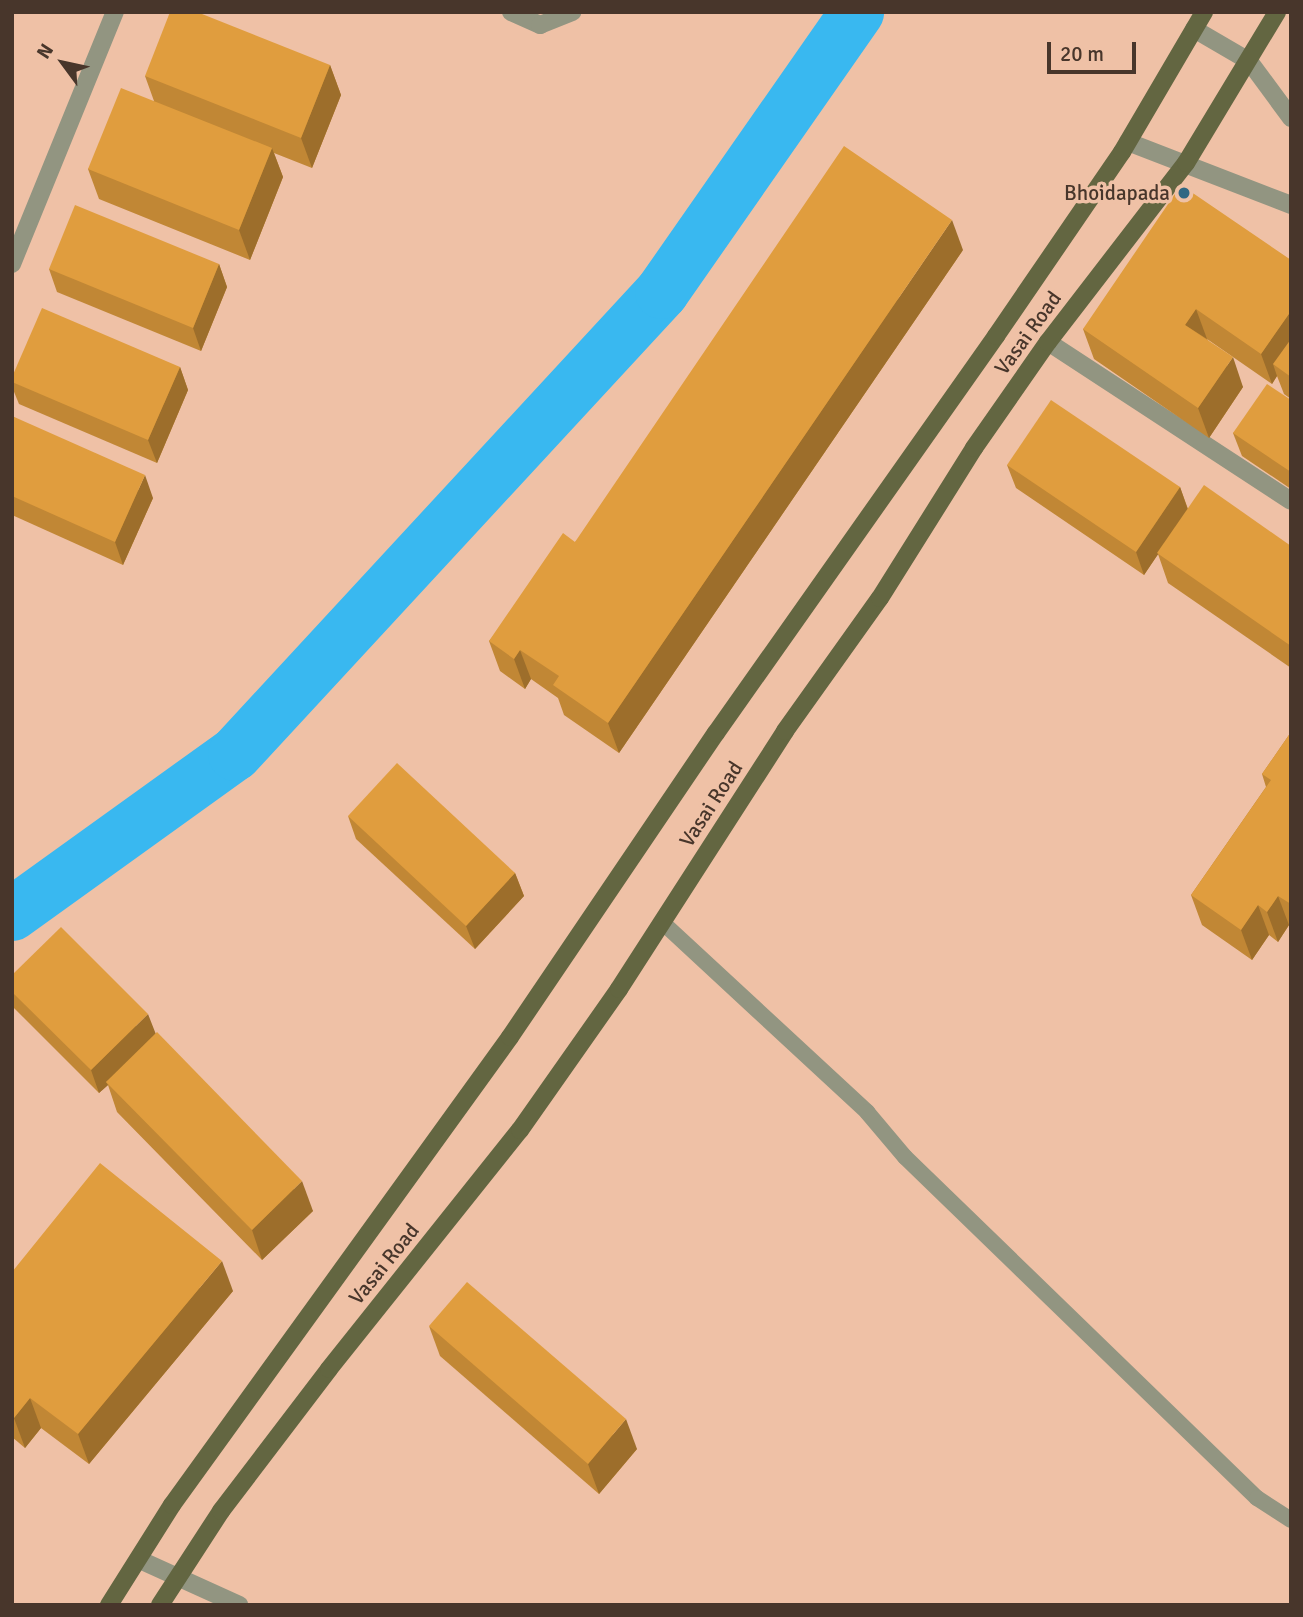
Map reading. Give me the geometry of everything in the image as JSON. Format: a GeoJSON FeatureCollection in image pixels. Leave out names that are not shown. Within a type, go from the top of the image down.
{"type":"FeatureCollection","features":[{"type":"Feature","properties":{"kind":"main road","name":"Vasai Road"},"geometry":{"type":"LineString","coordinates":[[109,1605],[140,1560],[172,1505],[510,1037],[1128,142],[1204,12]]}},
{"type":"Feature","properties":{"kind":"main road","name":"Vasai Road"},"geometry":{"type":"LineString","coordinates":[[160,1605],[221,1511],[329,1369],[520,1130],[619,989],[785,732],[880,598],[974,448],[1048,342],[1186,163],[1278,12]]}},
{"type":"Feature","properties":{"kind":"street"},"geometry":{"type":"LineString","coordinates":[[12,264],[115,12]]}},
{"type":"Feature","properties":{"kind":"street"},"geometry":{"type":"LineString","coordinates":[[511,12],[540,25],[572,12]]}},
{"type":"Feature","properties":{"kind":"street"},"geometry":{"type":"LineString","coordinates":[[1194,29],[1249,61],[1291,118]]}},
{"type":"Feature","properties":{"kind":"street"},"geometry":{"type":"LineString","coordinates":[[1128,142],[1291,205]]}},
{"type":"Feature","properties":{"kind":"street"},"geometry":{"type":"LineString","coordinates":[[1048,342],[1291,501]]}},
{"type":"Feature","properties":{"kind":"street"},"geometry":{"type":"LineString","coordinates":[[140,1560],[176,1579],[239,1605]]}},
{"type":"Feature","properties":{"kind":"lane"},"geometry":{"type":"LineString","coordinates":[[662,922],[867,1112],[905,1157],[1247,1489],[1291,1520]]}},
{"type":"Feature","properties":{"kind":"building"},"geometry":{"type":"Polygon","coordinates":[[[170,12],[197,12],[330,65],[301,138],[145,76],[170,12]]]}},
{"type":"Feature","properties":{"kind":"building"},"geometry":{"type":"Polygon","coordinates":[[[121,88],[272,148],[239,230],[88,169],[121,88]]]}},
{"type":"Feature","properties":{"kind":"building"},"geometry":{"type":"Polygon","coordinates":[[[844,146],[952,220],[608,723],[553,685],[559,676],[520,650],[514,659],[489,641],[563,533],[575,542],[844,146]]]}},
{"type":"Feature","properties":{"kind":"building"},"geometry":{"type":"Polygon","coordinates":[[[1181,185],[1291,260],[1291,311],[1261,354],[1196,309],[1185,325],[1233,357],[1198,408],[1083,329],[1181,185]]]}},
{"type":"Feature","properties":{"kind":"building"},"geometry":{"type":"Polygon","coordinates":[[[75,205],[219,264],[193,328],[49,269],[75,205]]]}},
{"type":"Feature","properties":{"kind":"building"},"geometry":{"type":"Polygon","coordinates":[[[42,308],[180,367],[148,440],[12,382],[42,308]]]}},
{"type":"Feature","properties":{"kind":"building"},"geometry":{"type":"Polygon","coordinates":[[[1291,339],[1291,377],[1273,364],[1291,339]]]}},
{"type":"Feature","properties":{"kind":"building"},"geometry":{"type":"Polygon","coordinates":[[[1267,384],[1291,400],[1291,472],[1233,433],[1267,384]]]}},
{"type":"Feature","properties":{"kind":"building"},"geometry":{"type":"Polygon","coordinates":[[[1051,400],[1180,487],[1136,552],[1007,465],[1051,400]]]}},
{"type":"Feature","properties":{"kind":"building"},"geometry":{"type":"Polygon","coordinates":[[[12,416],[145,475],[115,542],[12,496],[12,416]]]}},
{"type":"Feature","properties":{"kind":"building"},"geometry":{"type":"Polygon","coordinates":[[[1204,485],[1291,546],[1291,646],[1157,553],[1204,485]]]}},
{"type":"Feature","properties":{"kind":"building"},"geometry":{"type":"Polygon","coordinates":[[[1291,732],[1291,904],[1278,896],[1267,912],[1258,905],[1241,930],[1191,895],[1271,780],[1262,774],[1291,732]]]}},
{"type":"Feature","properties":{"kind":"building"},"geometry":{"type":"Polygon","coordinates":[[[397,763],[515,873],[466,926],[348,816],[397,763]]]}},
{"type":"Feature","properties":{"kind":"building"},"geometry":{"type":"Polygon","coordinates":[[[61,927],[148,1014],[91,1070],[12,992],[12,975],[61,927]]]}},
{"type":"Feature","properties":{"kind":"building"},"geometry":{"type":"Polygon","coordinates":[[[157,1032],[302,1181],[252,1230],[106,1082],[157,1032]]]}},
{"type":"Feature","properties":{"kind":"building"},"geometry":{"type":"Polygon","coordinates":[[[100,1163],[222,1261],[78,1434],[30,1398],[14,1418],[12,1417],[12,1272],[100,1163]]]}},
{"type":"Feature","properties":{"kind":"building"},"geometry":{"type":"Polygon","coordinates":[[[467,1282],[626,1419],[588,1464],[429,1326],[467,1282]]]}},
{"type":"Feature","properties":{"kind":"waterway"},"geometry":{"type":"LineString","coordinates":[[12,914],[235,754],[662,292],[857,12]]}},
{"type":"Feature","properties":{"kind":"place","name":"Bhoidapada"},"geometry":{"type":"Point","coordinates":[1184,193]}}]}
